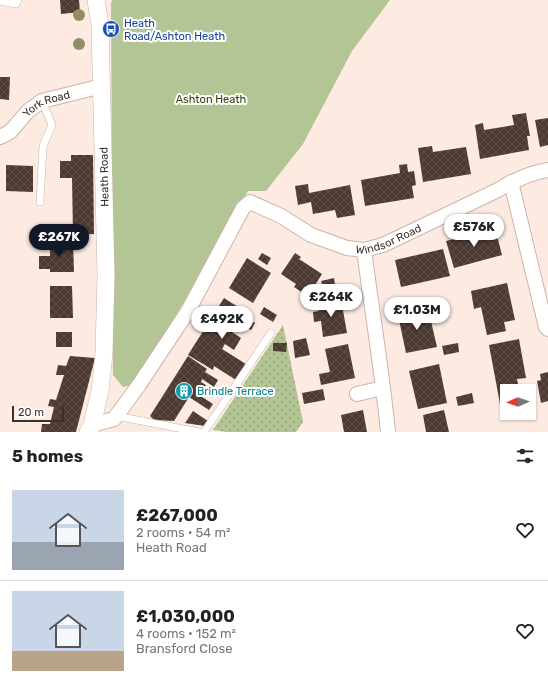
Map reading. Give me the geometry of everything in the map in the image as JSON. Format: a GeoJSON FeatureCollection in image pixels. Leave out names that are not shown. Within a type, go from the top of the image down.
{"type":"FeatureCollection","features":[{"type":"Feature","properties":{"kind":"street","name":"Heath Road"},"geometry":{"type":"LineString","coordinates":[[90,428],[100,391],[104,353],[106,275],[100,25],[96,0]]}},
{"type":"Feature","properties":{"kind":"street","name":"York Road"},"geometry":{"type":"LineString","coordinates":[[0,137],[10,132],[28,111],[42,101],[102,86]]}},
{"type":"Feature","properties":{"kind":"street","name":"Windsor Road"},"geometry":{"type":"LineString","coordinates":[[116,416],[139,385],[188,310],[243,208],[250,202],[281,216],[311,235],[347,248],[364,250],[383,245],[498,190],[511,182],[536,172],[548,170]]}},
{"type":"Feature","properties":{"kind":"street"},"geometry":{"type":"LineString","coordinates":[[511,182],[546,327],[548,328]]}},
{"type":"Feature","properties":{"kind":"street"},"geometry":{"type":"LineString","coordinates":[[364,250],[384,388],[388,432]]}},
{"type":"Feature","properties":{"kind":"street"},"geometry":{"type":"LineString","coordinates":[[357,394],[384,388]]}},
{"type":"Feature","properties":{"kind":"street","name":"Heath Road"},"geometry":{"type":"LineString","coordinates":[[90,428],[114,419],[116,416]]}},
{"type":"Feature","properties":{"kind":"lane"},"geometry":{"type":"LineString","coordinates":[[0,1],[16,4],[18,0]]}},
{"type":"Feature","properties":{"kind":"lane"},"geometry":{"type":"LineString","coordinates":[[40,202],[42,146],[52,125],[42,101]]}},
{"type":"Feature","properties":{"kind":"lane"},"geometry":{"type":"LineString","coordinates":[[204,432],[271,334]]}},
{"type":"Feature","properties":{"kind":"lane"},"geometry":{"type":"LineString","coordinates":[[116,416],[199,432]]}},
{"type":"Feature","properties":{"kind":"green space","name":"Ashton Heath"},"geometry":{"type":"Polygon","coordinates":[[[112,0],[390,0],[352,51],[303,144],[266,191],[248,191],[199,277],[133,385],[123,387],[113,375],[112,0]]]}},
{"type":"Feature","properties":{"kind":"green space"},"geometry":{"type":"Polygon","coordinates":[[[283,325],[303,422],[296,432],[227,432],[213,430],[283,325]]]}},
{"type":"Feature","properties":{"kind":"building"},"geometry":{"type":"Polygon","coordinates":[[[60,0],[79,0],[80,12],[61,14],[60,0]]]}},
{"type":"Feature","properties":{"kind":"building"},"geometry":{"type":"Polygon","coordinates":[[[0,77],[10,77],[9,100],[0,99],[0,77]]]}},
{"type":"Feature","properties":{"kind":"building"},"geometry":{"type":"Polygon","coordinates":[[[526,113],[530,136],[527,136],[529,150],[480,159],[475,125],[483,123],[484,130],[514,125],[512,115],[526,113]]]}},
{"type":"Feature","properties":{"kind":"building"},"geometry":{"type":"Polygon","coordinates":[[[548,118],[548,145],[540,147],[535,120],[548,118]]]}},
{"type":"Feature","properties":{"kind":"building"},"geometry":{"type":"Polygon","coordinates":[[[432,146],[433,152],[466,147],[471,174],[423,182],[418,148],[432,146]]]}},
{"type":"Feature","properties":{"kind":"building"},"geometry":{"type":"Polygon","coordinates":[[[71,155],[93,155],[94,234],[73,235],[72,178],[60,178],[60,161],[71,161],[71,155]]]}},
{"type":"Feature","properties":{"kind":"building"},"geometry":{"type":"Polygon","coordinates":[[[407,164],[408,172],[414,171],[416,185],[412,186],[414,198],[365,206],[361,180],[400,173],[399,165],[407,164]]]}},
{"type":"Feature","properties":{"kind":"building"},"geometry":{"type":"Polygon","coordinates":[[[6,165],[33,166],[33,192],[6,191],[6,165]]]}},
{"type":"Feature","properties":{"kind":"building"},"geometry":{"type":"Polygon","coordinates":[[[308,184],[309,193],[350,185],[355,215],[337,218],[335,210],[313,214],[311,202],[298,205],[295,186],[308,184]]]}},
{"type":"Feature","properties":{"kind":"building"},"geometry":{"type":"Polygon","coordinates":[[[39,224],[54,226],[53,230],[39,229],[39,224]]]}},
{"type":"Feature","properties":{"kind":"building"},"geometry":{"type":"Polygon","coordinates":[[[495,228],[502,255],[454,268],[446,241],[495,228]]]}},
{"type":"Feature","properties":{"kind":"building"},"geometry":{"type":"Polygon","coordinates":[[[33,232],[46,233],[46,239],[33,239],[33,232]]]}},
{"type":"Feature","properties":{"kind":"building"},"geometry":{"type":"Polygon","coordinates":[[[73,241],[74,272],[50,272],[50,269],[39,269],[39,256],[50,256],[50,242],[73,241]]]}},
{"type":"Feature","properties":{"kind":"building"},"geometry":{"type":"Polygon","coordinates":[[[443,249],[450,276],[401,287],[395,260],[443,249]]]}},
{"type":"Feature","properties":{"kind":"building"},"geometry":{"type":"Polygon","coordinates":[[[262,253],[271,258],[267,265],[258,259],[262,253]]]}},
{"type":"Feature","properties":{"kind":"building"},"geometry":{"type":"Polygon","coordinates":[[[295,253],[301,257],[299,259],[322,274],[310,293],[305,289],[303,293],[294,287],[296,284],[281,274],[295,253]]]}},
{"type":"Feature","properties":{"kind":"building"},"geometry":{"type":"Polygon","coordinates":[[[247,258],[271,273],[253,303],[229,288],[247,258]]]}},
{"type":"Feature","properties":{"kind":"building"},"geometry":{"type":"Polygon","coordinates":[[[334,278],[335,285],[323,288],[321,281],[334,278]]]}},
{"type":"Feature","properties":{"kind":"building"},"geometry":{"type":"Polygon","coordinates":[[[507,283],[515,320],[504,322],[506,331],[487,335],[481,307],[474,309],[471,291],[507,283]]]}},
{"type":"Feature","properties":{"kind":"building"},"geometry":{"type":"Polygon","coordinates":[[[50,286],[72,286],[73,318],[50,318],[50,286]]]}},
{"type":"Feature","properties":{"kind":"building"},"geometry":{"type":"Polygon","coordinates":[[[410,297],[412,305],[399,308],[396,299],[410,297]]]}},
{"type":"Feature","properties":{"kind":"building"},"geometry":{"type":"Polygon","coordinates":[[[224,298],[246,312],[244,316],[255,323],[251,330],[238,322],[232,332],[241,338],[234,350],[225,344],[222,349],[246,364],[236,380],[214,366],[213,370],[188,355],[224,298]]]}},
{"type":"Feature","properties":{"kind":"building"},"geometry":{"type":"Polygon","coordinates":[[[341,299],[347,333],[323,337],[321,321],[314,322],[313,312],[319,311],[317,303],[341,299]]]}},
{"type":"Feature","properties":{"kind":"building"},"geometry":{"type":"Polygon","coordinates":[[[264,307],[277,315],[273,322],[260,314],[264,307]]]}},
{"type":"Feature","properties":{"kind":"building"},"geometry":{"type":"Polygon","coordinates":[[[428,308],[437,347],[406,353],[398,315],[428,308]]]}},
{"type":"Feature","properties":{"kind":"building"},"geometry":{"type":"Polygon","coordinates":[[[56,332],[72,332],[72,347],[56,347],[56,332]]]}},
{"type":"Feature","properties":{"kind":"building"},"geometry":{"type":"Polygon","coordinates":[[[306,338],[310,355],[295,358],[293,341],[306,338]]]}},
{"type":"Feature","properties":{"kind":"building"},"geometry":{"type":"Polygon","coordinates":[[[519,339],[526,378],[517,379],[518,384],[500,384],[500,404],[489,345],[519,339]]]}},
{"type":"Feature","properties":{"kind":"building"},"geometry":{"type":"Polygon","coordinates":[[[273,343],[287,343],[286,352],[273,351],[273,343]]]}},
{"type":"Feature","properties":{"kind":"building"},"geometry":{"type":"Polygon","coordinates":[[[458,343],[459,352],[444,355],[442,346],[458,343]]]}},
{"type":"Feature","properties":{"kind":"building"},"geometry":{"type":"Polygon","coordinates":[[[348,344],[355,378],[321,385],[319,374],[330,372],[325,349],[348,344]]]}},
{"type":"Feature","properties":{"kind":"building"},"geometry":{"type":"Polygon","coordinates":[[[70,356],[95,358],[76,432],[41,432],[42,424],[50,424],[54,407],[48,406],[50,399],[56,400],[64,375],[56,375],[58,365],[66,366],[70,356]]]}},
{"type":"Feature","properties":{"kind":"building","name":"Brindle Terrace"},"geometry":{"type":"Polygon","coordinates":[[[188,356],[207,369],[205,372],[218,380],[214,387],[202,379],[201,382],[206,385],[199,395],[213,404],[209,410],[189,397],[174,421],[154,420],[150,416],[188,356]]]}},
{"type":"Feature","properties":{"kind":"building"},"geometry":{"type":"Polygon","coordinates":[[[439,364],[447,403],[418,409],[409,371],[439,364]]]}},
{"type":"Feature","properties":{"kind":"building"},"geometry":{"type":"Polygon","coordinates":[[[548,372],[548,401],[541,403],[537,381],[541,380],[540,374],[548,372]]]}},
{"type":"Feature","properties":{"kind":"building"},"geometry":{"type":"Polygon","coordinates":[[[323,389],[325,400],[304,404],[302,393],[323,389]]]}},
{"type":"Feature","properties":{"kind":"building"},"geometry":{"type":"Polygon","coordinates":[[[472,393],[474,403],[458,406],[456,397],[472,393]]]}},
{"type":"Feature","properties":{"kind":"building"},"geometry":{"type":"Polygon","coordinates":[[[363,410],[367,432],[344,432],[341,415],[363,410]]]}},
{"type":"Feature","properties":{"kind":"building"},"geometry":{"type":"Polygon","coordinates":[[[444,410],[449,432],[426,432],[423,415],[444,410]]]}},
{"type":"Feature","properties":{"kind":"building"},"geometry":{"type":"Polygon","coordinates":[[[193,411],[208,421],[205,426],[185,423],[193,411]]]}},
{"type":"Feature","properties":{"kind":"place","name":"Heath Road/Ashton Heath"},"geometry":{"type":"Point","coordinates":[111,29]}},
{"type":"Feature","properties":{"kind":"place","name":"Brindle Terrace"},"geometry":{"type":"Point","coordinates":[184,391]}}]}
